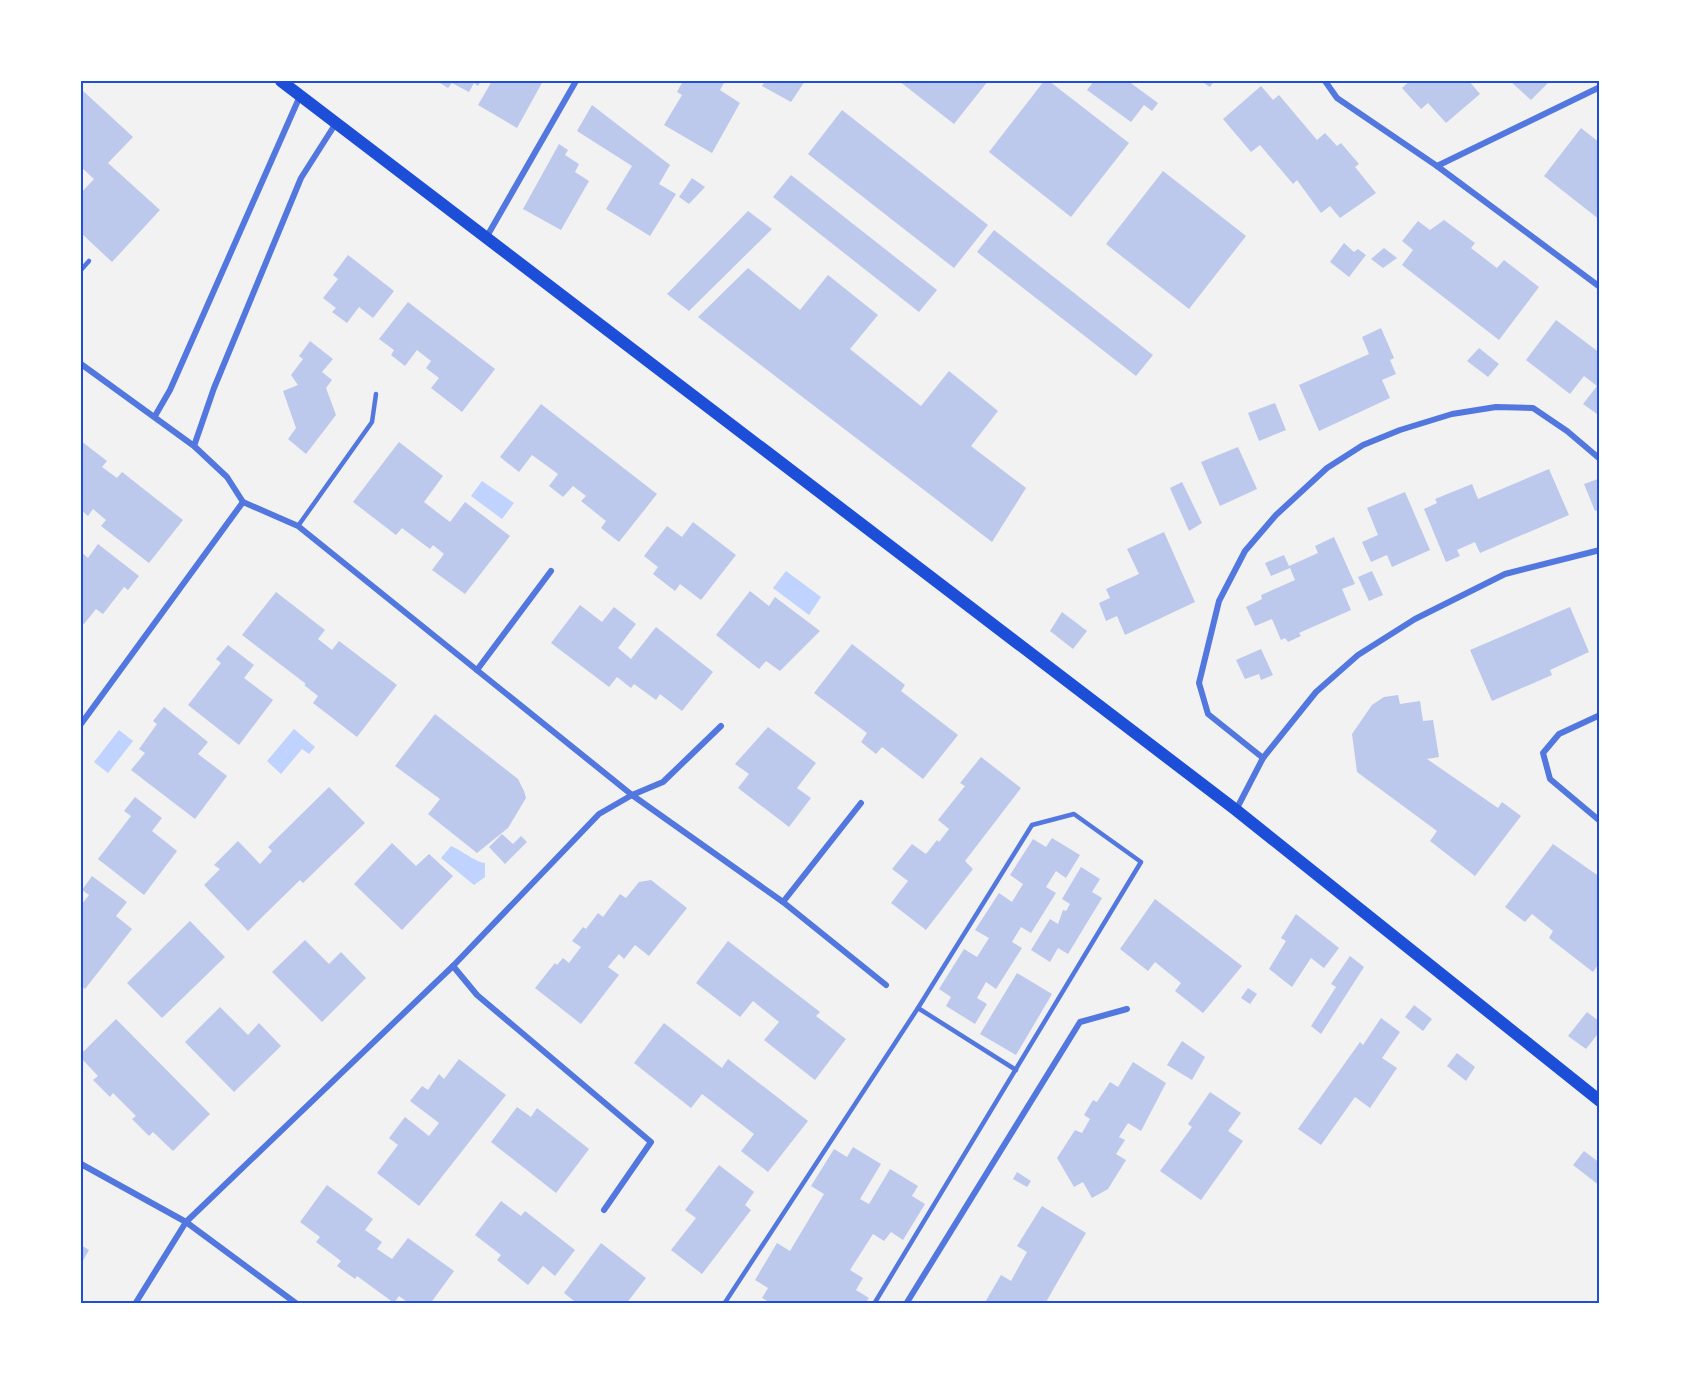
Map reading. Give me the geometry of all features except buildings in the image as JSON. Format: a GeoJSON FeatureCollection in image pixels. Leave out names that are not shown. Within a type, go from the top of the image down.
{"type":"FeatureCollection","features":[{"type":"Feature","properties":{"kind":"main road"},"geometry":{"type":"LineString","coordinates":[[281,81],[1236,810],[1600,1101]]}},
{"type":"Feature","properties":{"kind":"street"},"geometry":{"type":"LineString","coordinates":[[485,238],[576,81]]}},
{"type":"Feature","properties":{"kind":"street"},"geometry":{"type":"LineString","coordinates":[[1324,81],[1337,98],[1437,166],[1600,287]]}},
{"type":"Feature","properties":{"kind":"street"},"geometry":{"type":"LineString","coordinates":[[1437,166],[1600,87]]}},
{"type":"Feature","properties":{"kind":"street"},"geometry":{"type":"LineString","coordinates":[[155,417],[170,390],[300,96]]}},
{"type":"Feature","properties":{"kind":"street"},"geometry":{"type":"LineString","coordinates":[[194,446],[214,388],[302,178],[336,123]]}},
{"type":"Feature","properties":{"kind":"street"},"geometry":{"type":"LineString","coordinates":[[81,364],[194,446],[227,477],[243,502],[298,526],[632,795],[783,902],[886,985]]}},
{"type":"Feature","properties":{"kind":"street"},"geometry":{"type":"LineString","coordinates":[[1263,758],[1208,714],[1199,683],[1219,601],[1245,551],[1276,515],[1327,468],[1363,445],[1400,430],[1452,414],[1496,407],[1533,408],[1600,459]]}},
{"type":"Feature","properties":{"kind":"street"},"geometry":{"type":"LineString","coordinates":[[81,724],[243,502]]}},
{"type":"Feature","properties":{"kind":"street"},"geometry":{"type":"LineString","coordinates":[[1236,810],[1263,758],[1316,692],[1358,655],[1415,619],[1505,574],[1600,550]]}},
{"type":"Feature","properties":{"kind":"street"},"geometry":{"type":"LineString","coordinates":[[477,670],[551,571]]}},
{"type":"Feature","properties":{"kind":"street"},"geometry":{"type":"LineString","coordinates":[[1600,715],[1559,734],[1543,753],[1550,779],[1600,821]]}},
{"type":"Feature","properties":{"kind":"street"},"geometry":{"type":"LineString","coordinates":[[135,1304],[186,1222],[453,966],[599,814],[632,795],[663,782],[721,726]]}},
{"type":"Feature","properties":{"kind":"street"},"geometry":{"type":"LineString","coordinates":[[783,902],[861,803]]}},
{"type":"Feature","properties":{"kind":"street"},"geometry":{"type":"LineString","coordinates":[[453,966],[477,995],[651,1142],[604,1210]]}},
{"type":"Feature","properties":{"kind":"street"},"geometry":{"type":"LineString","coordinates":[[906,1304],[1080,1022],[1127,1009]]}},
{"type":"Feature","properties":{"kind":"street"},"geometry":{"type":"LineString","coordinates":[[81,1164],[186,1222],[297,1304]]}},
{"type":"Feature","properties":{"kind":"lane"},"geometry":{"type":"LineString","coordinates":[[81,270],[89,261]]}},
{"type":"Feature","properties":{"kind":"lane"},"geometry":{"type":"LineString","coordinates":[[298,526],[372,422],[376,394]]}},
{"type":"Feature","properties":{"kind":"lane"},"geometry":{"type":"LineString","coordinates":[[724,1304],[918,1008],[1032,825],[1074,814],[1141,862],[874,1304]]}},
{"type":"Feature","properties":{"kind":"lane"},"geometry":{"type":"LineString","coordinates":[[918,1008],[1016,1070]]}},
{"type":"Feature","properties":{"kind":"water"},"geometry":{"type":"Polygon","coordinates":[[[482,481],[514,503],[502,519],[471,496],[482,481]]]}},
{"type":"Feature","properties":{"kind":"water"},"geometry":{"type":"Polygon","coordinates":[[[786,571],[821,597],[809,615],[773,588],[786,571]]]}},
{"type":"Feature","properties":{"kind":"water"},"geometry":{"type":"Polygon","coordinates":[[[294,729],[315,747],[309,754],[302,749],[281,774],[267,761],[294,729]]]}},
{"type":"Feature","properties":{"kind":"water"},"geometry":{"type":"Polygon","coordinates":[[[119,730],[133,741],[108,773],[94,762],[119,730]]]}},
{"type":"Feature","properties":{"kind":"water"},"geometry":{"type":"Polygon","coordinates":[[[451,846],[485,863],[485,877],[474,885],[441,858],[451,846]]]}}]}
